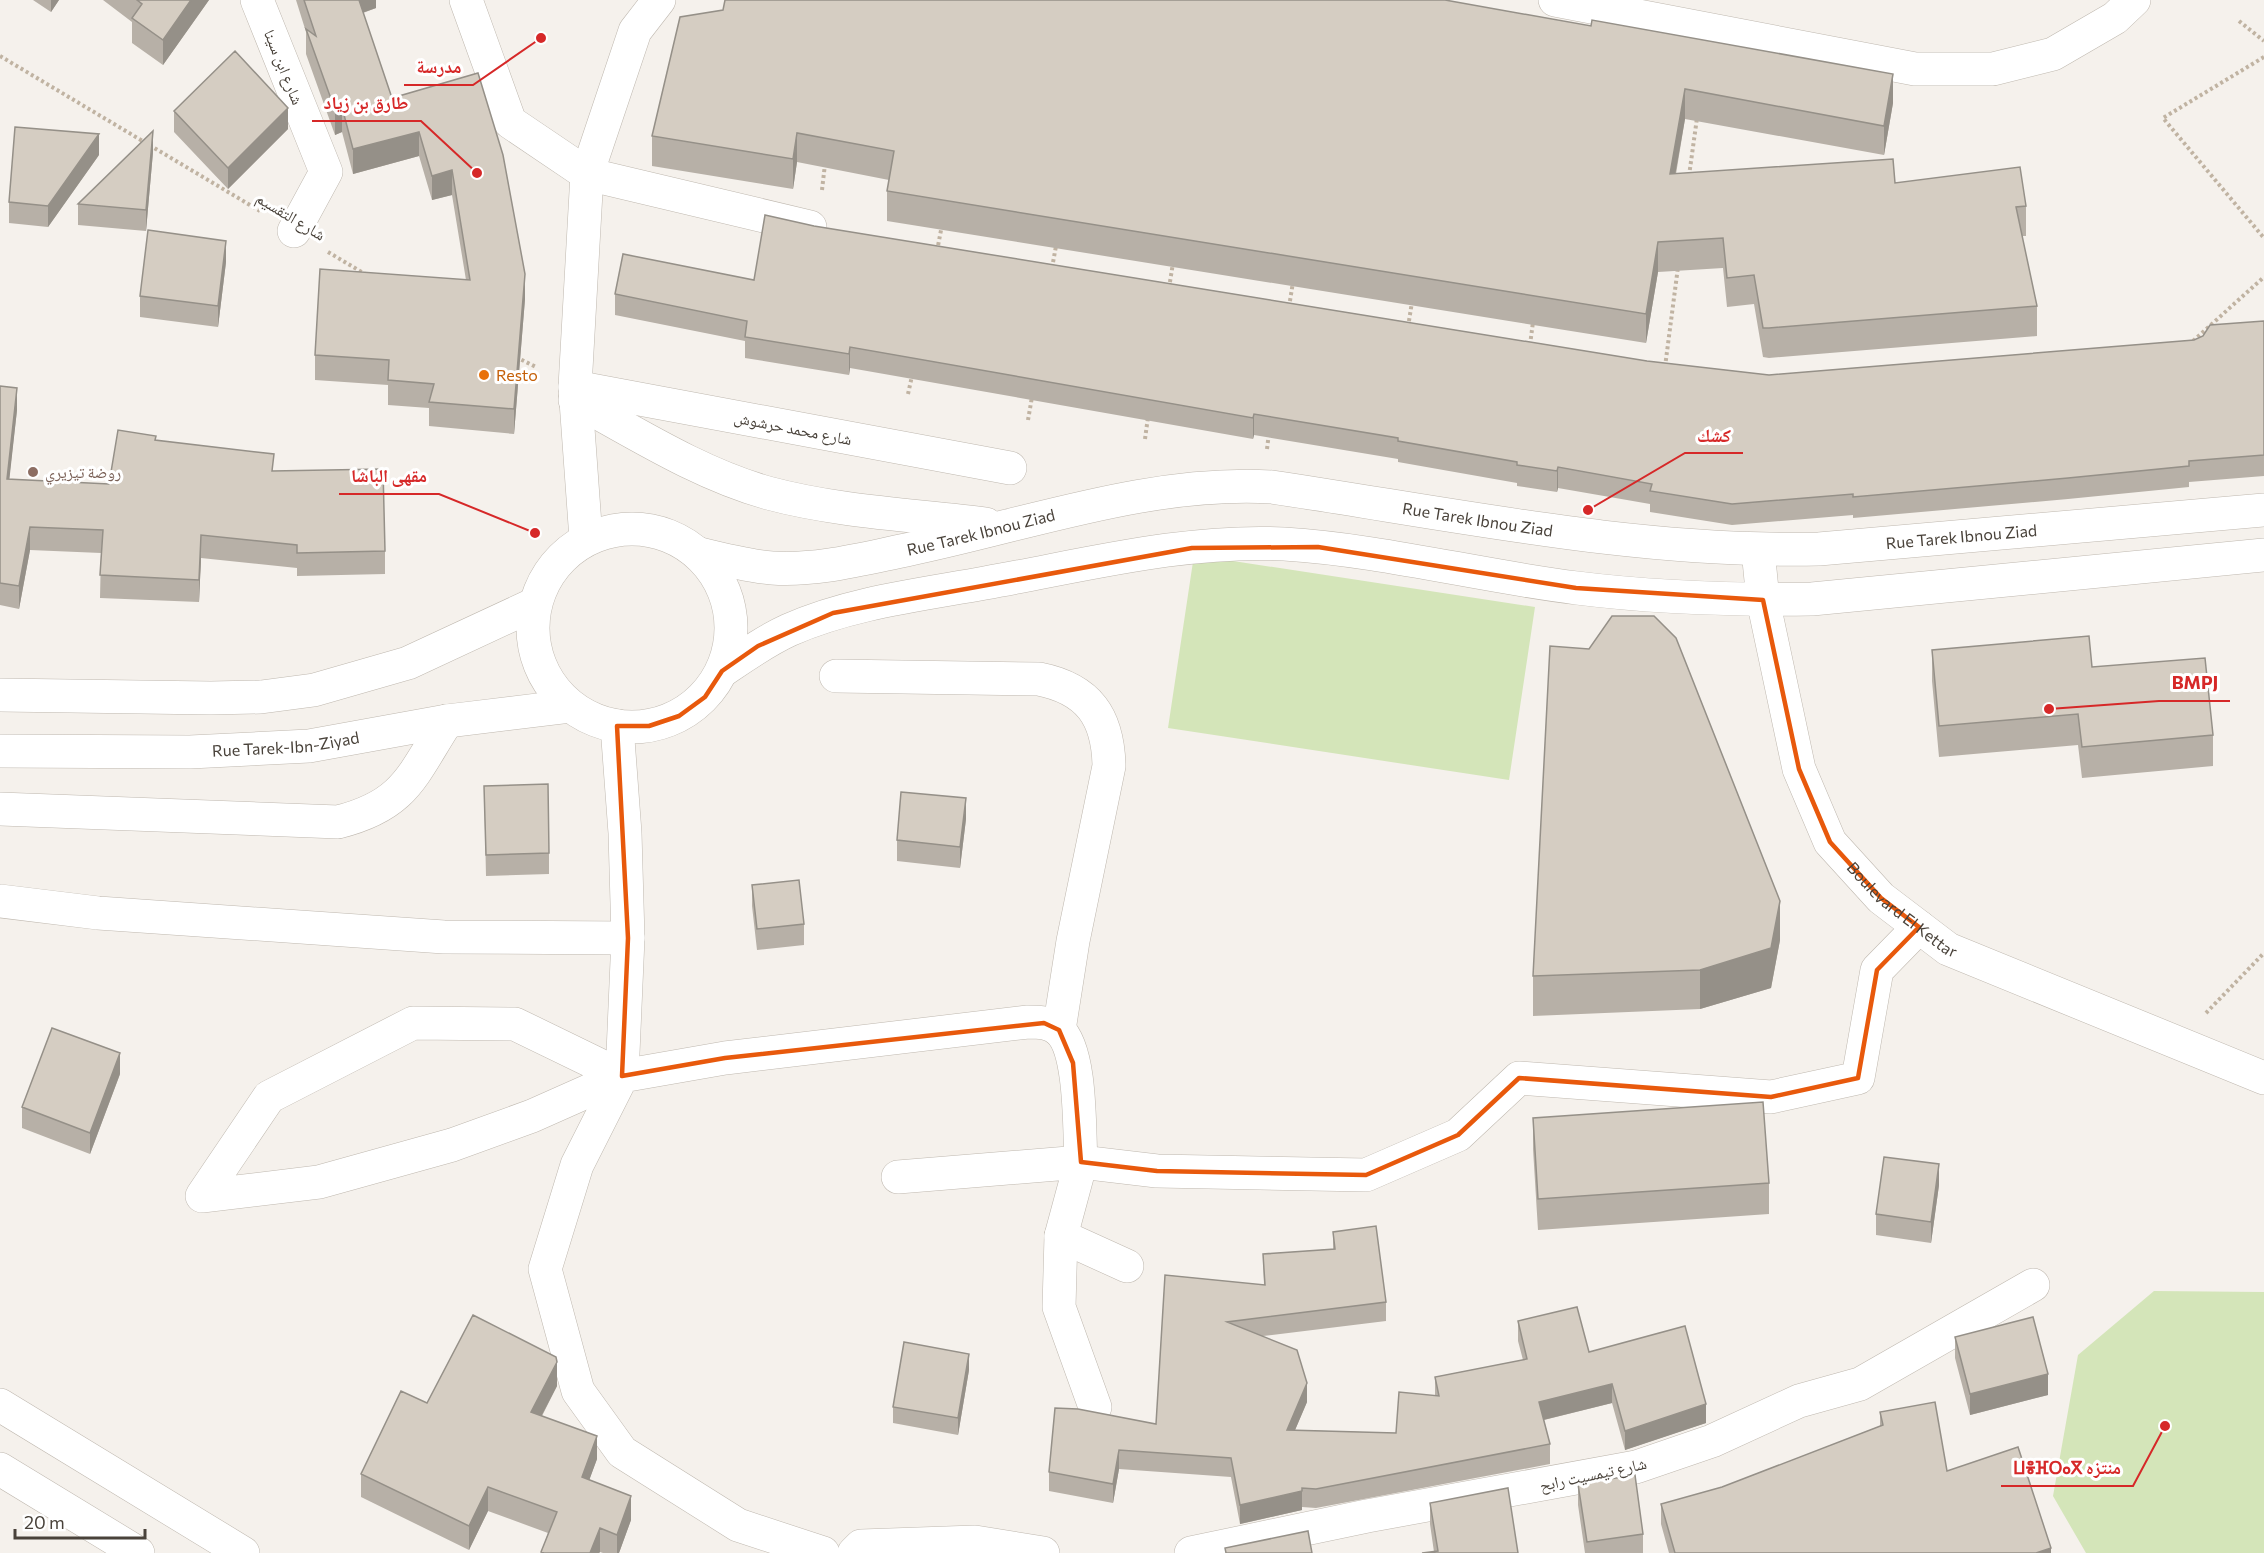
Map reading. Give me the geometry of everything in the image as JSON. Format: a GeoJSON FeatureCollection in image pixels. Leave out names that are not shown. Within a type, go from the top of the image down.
{"type":"FeatureCollection","features":[{"type":"Feature","properties":{"kind":"street","name":"شارع ابن سينا"},"geometry":{"type":"LineString","coordinates":[[257,0],[326,172],[294,231]]}},
{"type":"Feature","properties":{"kind":"street"},"geometry":{"type":"LineString","coordinates":[[466,0],[510,122],[587,174],[828,230]]}},
{"type":"Feature","properties":{"kind":"street"},"geometry":{"type":"LineString","coordinates":[[586,539],[575,394],[587,174],[635,31],[659,0]]}},
{"type":"Feature","properties":{"kind":"street"},"geometry":{"type":"LineString","coordinates":[[1555,0],[1915,69],[1993,69],[2053,54],[2115,18],[2134,0]]}},
{"type":"Feature","properties":{"kind":"street"},"geometry":{"type":"LineString","coordinates":[[575,394],[715,474],[767,493],[814,504],[1008,526]]}},
{"type":"Feature","properties":{"kind":"street","name":"شارع محمد حرشوش"},"geometry":{"type":"LineString","coordinates":[[575,394],[1010,468]]}},
{"type":"Feature","properties":{"kind":"street","name":"Rue Tarek Ibnou Ziad"},"geometry":{"type":"LineString","coordinates":[[700,554],[772,568],[820,566],[1138,497],[1230,484],[1272,487],[1556,530],[1758,550],[1819,549],[2264,510]]}},
{"type":"Feature","properties":{"kind":"street"},"geometry":{"type":"LineString","coordinates":[[615,529],[645,529],[675,537],[700,554],[719,580],[730,609],[731,640],[722,670],[705,697],[679,716],[648,726],[617,726],[592,719],[570,706],[550,685],[537,660],[532,633],[535,604],[542,584],[553,566],[568,550],[586,539],[615,529]]}},
{"type":"Feature","properties":{"kind":"street"},"geometry":{"type":"LineString","coordinates":[[722,670],[758,646],[788,630],[833,613],[1139,556],[1244,544],[1318,547],[1576,588],[1639,595],[1763,600],[1812,599],[2264,555]]}},
{"type":"Feature","properties":{"kind":"street","name":"Boulevard El Kettar"},"geometry":{"type":"LineString","coordinates":[[1758,550],[1763,600],[1799,769],[1830,842],[1881,898],[1948,949],[2264,1078]]}},
{"type":"Feature","properties":{"kind":"street"},"geometry":{"type":"LineString","coordinates":[[0,695],[211,698],[261,697],[314,690],[408,663],[535,604]]}},
{"type":"Feature","properties":{"kind":"street"},"geometry":{"type":"LineString","coordinates":[[836,676],[1039,679],[1058,683],[1079,694],[1098,713],[1108,740],[1109,766],[1073,941],[1059,1030]]}},
{"type":"Feature","properties":{"kind":"street","name":"Rue Tarek-Ibn-Ziyad"},"geometry":{"type":"LineString","coordinates":[[0,751],[245,751],[309,746],[447,721],[570,706]]}},
{"type":"Feature","properties":{"kind":"street"},"geometry":{"type":"LineString","coordinates":[[0,809],[338,822],[361,816],[400,794],[447,721]]}},
{"type":"Feature","properties":{"kind":"street"},"geometry":{"type":"LineString","coordinates":[[617,726],[625,833],[628,938],[621,1076],[577,1165],[544,1269],[578,1391],[622,1452],[738,1525],[823,1553]]}},
{"type":"Feature","properties":{"kind":"street"},"geometry":{"type":"LineString","coordinates":[[0,900],[98,913],[444,937],[628,938]]}},
{"type":"Feature","properties":{"kind":"street"},"geometry":{"type":"LineString","coordinates":[[898,1177],[1081,1162],[1157,1171],[1366,1175],[1458,1135],[1519,1078],[1771,1097],[1858,1078],[1877,970],[1919,927]]}},
{"type":"Feature","properties":{"kind":"street"},"geometry":{"type":"LineString","coordinates":[[621,1076],[515,1024],[413,1023],[269,1097],[202,1196],[319,1182],[452,1145],[532,1116],[621,1076],[725,1058],[1028,1022],[1044,1023],[1059,1030],[1068,1045],[1073,1063],[1081,1162],[1060,1236],[1059,1307],[1095,1407]]}},
{"type":"Feature","properties":{"kind":"street"},"geometry":{"type":"LineString","coordinates":[[1060,1236],[1127,1266]]}},
{"type":"Feature","properties":{"kind":"street","name":"شارع تيمسيت رابح"},"geometry":{"type":"LineString","coordinates":[[1191,1553],[1367,1516],[1636,1467],[1712,1441],[1799,1401],[1860,1384],[2033,1285]]}},
{"type":"Feature","properties":{"kind":"street"},"geometry":{"type":"LineString","coordinates":[[0,1405],[243,1553]]}},
{"type":"Feature","properties":{"kind":"street"},"geometry":{"type":"LineString","coordinates":[[0,1469],[138,1553]]}},
{"type":"Feature","properties":{"kind":"street"},"geometry":{"type":"LineString","coordinates":[[854,1553],[861,1546],[975,1542],[1043,1553]]}},
{"type":"Feature","properties":{"kind":"path"},"geometry":{"type":"LineString","coordinates":[[2240,21],[2264,41]]}},
{"type":"Feature","properties":{"kind":"path","name":"شارع التقسيم"},"geometry":{"type":"LineString","coordinates":[[0,56],[371,278]]}},
{"type":"Feature","properties":{"kind":"path"},"geometry":{"type":"LineString","coordinates":[[2264,57],[2163,118],[2264,238]]}},
{"type":"Feature","properties":{"kind":"path"},"geometry":{"type":"LineString","coordinates":[[1689,180],[1698,110]]}},
{"type":"Feature","properties":{"kind":"path"},"geometry":{"type":"LineString","coordinates":[[825,160],[828,230]]}},
{"type":"Feature","properties":{"kind":"path"},"geometry":{"type":"LineString","coordinates":[[935,259],[944,213]]}},
{"type":"Feature","properties":{"kind":"path"},"geometry":{"type":"LineString","coordinates":[[1050,278],[1056,243]]}},
{"type":"Feature","properties":{"kind":"path"},"geometry":{"type":"LineString","coordinates":[[1167,297],[1176,251]]}},
{"type":"Feature","properties":{"kind":"path"},"geometry":{"type":"LineString","coordinates":[[1663,376],[1679,261]]}},
{"type":"Feature","properties":{"kind":"path"},"geometry":{"type":"LineString","coordinates":[[1287,317],[1295,270]]}},
{"type":"Feature","properties":{"kind":"path"},"geometry":{"type":"LineString","coordinates":[[2192,342],[2264,277]]}},
{"type":"Feature","properties":{"kind":"path"},"geometry":{"type":"LineString","coordinates":[[1407,336],[1412,300]]}},
{"type":"Feature","properties":{"kind":"path"},"geometry":{"type":"LineString","coordinates":[[1528,355],[1534,320]]}},
{"type":"Feature","properties":{"kind":"path"},"geometry":{"type":"LineString","coordinates":[[513,356],[575,394]]}},
{"type":"Feature","properties":{"kind":"path"},"geometry":{"type":"LineString","coordinates":[[908,394],[913,371]]}},
{"type":"Feature","properties":{"kind":"path"},"geometry":{"type":"LineString","coordinates":[[1028,420],[1034,385]]}},
{"type":"Feature","properties":{"kind":"path"},"geometry":{"type":"LineString","coordinates":[[1145,438],[1149,415]]}},
{"type":"Feature","properties":{"kind":"path"},"geometry":{"type":"LineString","coordinates":[[1266,458],[1271,422]]}},
{"type":"Feature","properties":{"kind":"path"},"geometry":{"type":"LineString","coordinates":[[2178,1043],[2264,953]]}},
{"type":"Feature","properties":{"kind":"highlighted area"},"geometry":{"type":"Polygon","coordinates":[[[1318,547],[1576,588],[1763,600],[1799,769],[1830,842],[1881,898],[1919,927],[1877,970],[1858,1078],[1771,1097],[1519,1078],[1458,1135],[1366,1175],[1157,1171],[1081,1162],[1073,1063],[1059,1030],[1044,1023],[725,1058],[622,1076],[628,938],[617,726],[649,726],[679,716],[705,697],[722,671],[758,646],[833,613],[1192,548],[1318,547]]]}},
{"type":"Feature","properties":{"kind":"green space"},"geometry":{"type":"Polygon","coordinates":[[[1194,555],[1535,607],[1509,780],[1168,728],[1194,555]]]}},
{"type":"Feature","properties":{"kind":"green space"},"geometry":{"type":"Polygon","coordinates":[[[2154,1291],[2264,1292],[2264,1553],[2086,1553],[2053,1496],[2078,1355],[2154,1291]]]}},
{"type":"Feature","properties":{"kind":"building"},"geometry":{"type":"Polygon","coordinates":[[[137,0],[191,0],[163,40],[132,18],[142,4],[137,0]]]}},
{"type":"Feature","properties":{"kind":"building"},"geometry":{"type":"Polygon","coordinates":[[[304,0],[359,0],[392,98],[478,73],[503,155],[525,274],[514,409],[429,402],[434,384],[388,380],[389,360],[315,355],[320,269],[470,280],[452,170],[432,176],[419,132],[353,149],[342,107],[335,110],[306,29],[316,36],[304,0]]]}},
{"type":"Feature","properties":{"kind":"building"},"geometry":{"type":"Polygon","coordinates":[[[725,0],[1445,0],[1591,26],[1592,20],[1893,74],[1884,126],[1685,89],[1670,174],[1893,159],[1895,183],[2020,167],[2026,206],[2016,207],[2037,306],[1763,328],[1754,275],[1727,278],[1723,238],[1658,242],[1646,314],[887,191],[894,151],[797,133],[793,159],[652,136],[680,17],[723,10],[725,0]]]}},
{"type":"Feature","properties":{"kind":"building"},"geometry":{"type":"Polygon","coordinates":[[[235,51],[288,108],[228,168],[174,111],[235,51]]]}},
{"type":"Feature","properties":{"kind":"building"},"geometry":{"type":"Polygon","coordinates":[[[15,127],[99,134],[48,206],[9,202],[15,127]]]}},
{"type":"Feature","properties":{"kind":"building"},"geometry":{"type":"Polygon","coordinates":[[[153,131],[146,210],[78,204],[153,131]]]}},
{"type":"Feature","properties":{"kind":"building"},"geometry":{"type":"Polygon","coordinates":[[[765,215],[814,226],[1647,361],[1769,375],[2194,340],[2203,336],[2210,325],[2264,321],[2264,455],[2189,461],[2189,466],[2068,478],[1853,497],[1853,494],[1732,504],[1650,491],[1652,484],[1558,467],[1557,471],[1517,465],[1517,462],[1398,441],[1398,438],[1254,414],[1253,418],[850,347],[849,354],[745,337],[747,321],[615,294],[623,254],[754,280],[765,215]]]}},
{"type":"Feature","properties":{"kind":"building"},"geometry":{"type":"Polygon","coordinates":[[[148,230],[226,241],[218,306],[140,296],[148,230]]]}},
{"type":"Feature","properties":{"kind":"building"},"geometry":{"type":"Polygon","coordinates":[[[0,386],[17,388],[7,479],[109,484],[118,430],[156,436],[155,440],[274,454],[272,471],[383,469],[385,551],[297,553],[297,545],[201,535],[199,580],[100,575],[103,530],[30,527],[19,586],[0,583],[0,386]]]}},
{"type":"Feature","properties":{"kind":"building"},"geometry":{"type":"Polygon","coordinates":[[[1612,616],[1654,616],[1676,638],[1780,901],[1771,948],[1700,970],[1533,976],[1550,646],[1589,649],[1612,616]]]}},
{"type":"Feature","properties":{"kind":"building"},"geometry":{"type":"Polygon","coordinates":[[[2089,636],[2092,667],[2205,658],[2213,735],[2082,747],[2078,714],[1939,726],[1932,650],[2089,636]]]}},
{"type":"Feature","properties":{"kind":"building"},"geometry":{"type":"Polygon","coordinates":[[[548,784],[549,853],[486,855],[484,786],[548,784]]]}},
{"type":"Feature","properties":{"kind":"building"},"geometry":{"type":"Polygon","coordinates":[[[901,792],[966,798],[960,847],[897,840],[901,792]]]}},
{"type":"Feature","properties":{"kind":"building"},"geometry":{"type":"Polygon","coordinates":[[[799,880],[804,924],[757,929],[752,885],[799,880]]]}},
{"type":"Feature","properties":{"kind":"building"},"geometry":{"type":"Polygon","coordinates":[[[52,1028],[120,1053],[90,1133],[22,1107],[52,1028]]]}},
{"type":"Feature","properties":{"kind":"building"},"geometry":{"type":"Polygon","coordinates":[[[1763,1102],[1769,1183],[1538,1199],[1533,1118],[1763,1102]]]}},
{"type":"Feature","properties":{"kind":"building"},"geometry":{"type":"Polygon","coordinates":[[[1884,1157],[1939,1164],[1931,1222],[1876,1214],[1884,1157]]]}},
{"type":"Feature","properties":{"kind":"building"},"geometry":{"type":"Polygon","coordinates":[[[1376,1226],[1386,1302],[1227,1322],[1297,1350],[1307,1383],[1287,1430],[1396,1433],[1399,1392],[1439,1396],[1435,1377],[1527,1359],[1518,1321],[1577,1307],[1589,1352],[1685,1326],[1706,1404],[1625,1431],[1612,1384],[1539,1402],[1550,1444],[1316,1489],[1302,1488],[1302,1491],[1240,1505],[1231,1458],[1119,1450],[1113,1484],[1049,1472],[1055,1408],[1078,1409],[1156,1424],[1165,1275],[1265,1285],[1263,1254],[1335,1249],[1333,1232],[1376,1226]]]}},
{"type":"Feature","properties":{"kind":"building"},"geometry":{"type":"Polygon","coordinates":[[[473,1315],[556,1357],[557,1362],[531,1412],[597,1436],[582,1477],[631,1496],[617,1535],[600,1528],[590,1553],[541,1552],[557,1512],[488,1487],[469,1526],[361,1474],[401,1391],[427,1403],[473,1315]]]}},
{"type":"Feature","properties":{"kind":"building"},"geometry":{"type":"Polygon","coordinates":[[[2033,1317],[2048,1374],[1970,1394],[1955,1337],[2033,1317]]]}},
{"type":"Feature","properties":{"kind":"building"},"geometry":{"type":"Polygon","coordinates":[[[904,1342],[969,1354],[958,1418],[893,1407],[904,1342]]]}},
{"type":"Feature","properties":{"kind":"building"},"geometry":{"type":"Polygon","coordinates":[[[1935,1402],[1947,1471],[2018,1447],[2051,1548],[2036,1553],[1675,1553],[1661,1504],[1722,1487],[1883,1425],[1880,1412],[1935,1402]]]}},
{"type":"Feature","properties":{"kind":"building"},"geometry":{"type":"Polygon","coordinates":[[[1635,1475],[1643,1534],[1587,1542],[1578,1484],[1635,1475]]]}},
{"type":"Feature","properties":{"kind":"building"},"geometry":{"type":"Polygon","coordinates":[[[1508,1488],[1518,1553],[1422,1553],[1438,1551],[1430,1503],[1508,1488]]]}},
{"type":"Feature","properties":{"kind":"building"},"geometry":{"type":"Polygon","coordinates":[[[1308,1531],[1312,1553],[1226,1553],[1225,1548],[1308,1531]]]}},
{"type":"Feature","properties":{"kind":"place","name":"مدرسة"},"geometry":{"type":"Point","coordinates":[541,38]}},
{"type":"Feature","properties":{"kind":"place","name":"طارق بن زياد"},"geometry":{"type":"Point","coordinates":[477,173]}},
{"type":"Feature","properties":{"kind":"place","name":"Resto"},"geometry":{"type":"Point","coordinates":[484,375]}},
{"type":"Feature","properties":{"kind":"place","name":"روضة تيزيري"},"geometry":{"type":"Point","coordinates":[33,472]}},
{"type":"Feature","properties":{"kind":"place","name":"كشك"},"geometry":{"type":"Point","coordinates":[1588,510]}},
{"type":"Feature","properties":{"kind":"place","name":"مقهى الباشا"},"geometry":{"type":"Point","coordinates":[535,533]}},
{"type":"Feature","properties":{"kind":"place","name":"BMPJ"},"geometry":{"type":"Point","coordinates":[2049,709]}},
{"type":"Feature","properties":{"kind":"place","name":"ⵡⴻⴼⵔⴰⴳ منتزه"},"geometry":{"type":"Point","coordinates":[2165,1426]}}]}
